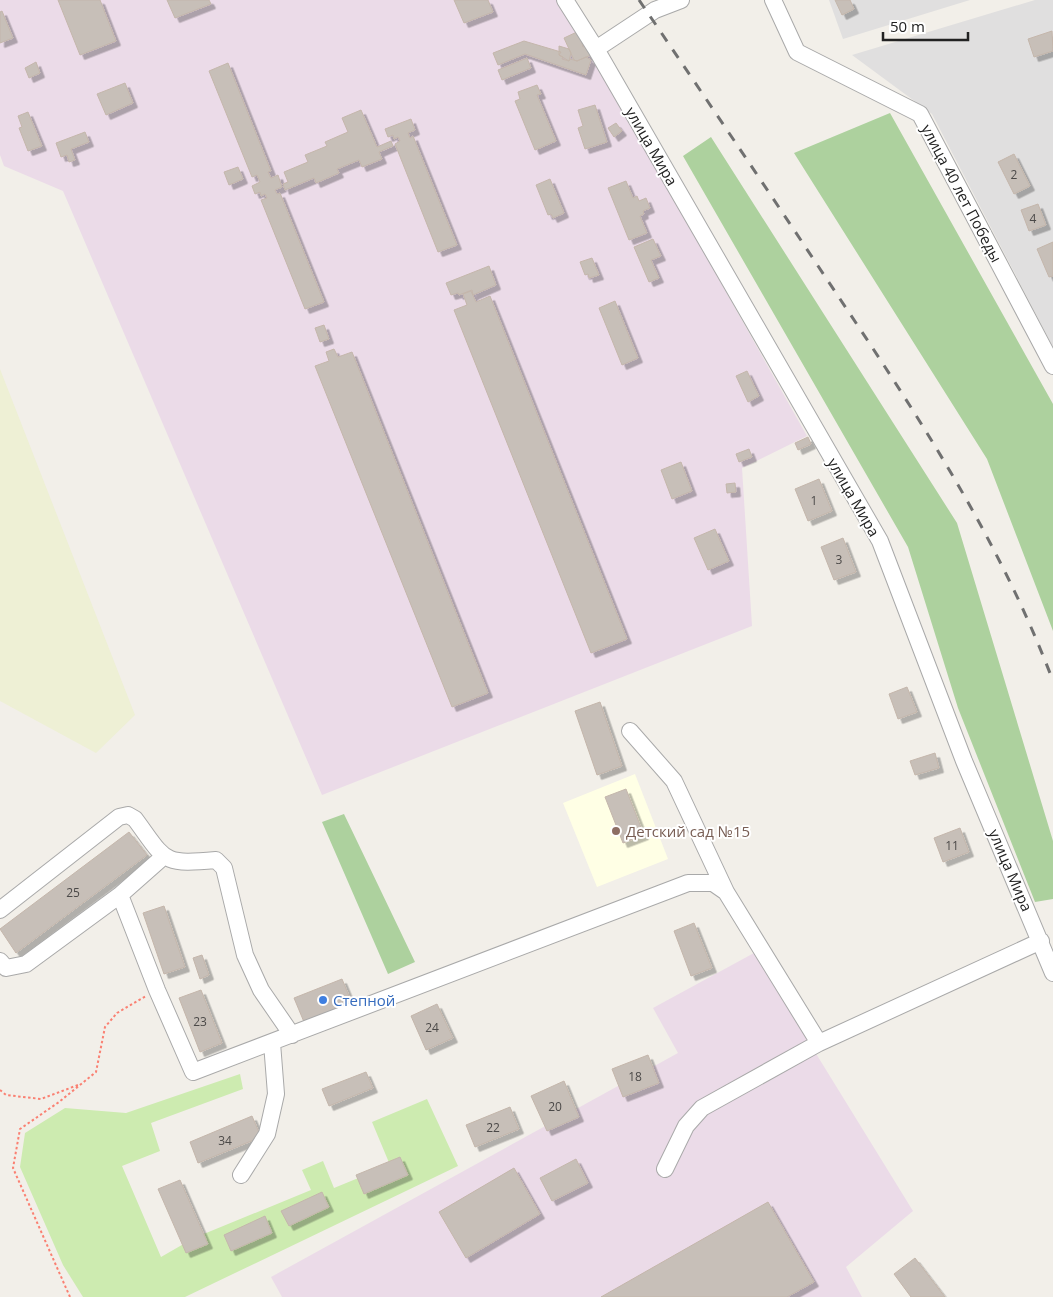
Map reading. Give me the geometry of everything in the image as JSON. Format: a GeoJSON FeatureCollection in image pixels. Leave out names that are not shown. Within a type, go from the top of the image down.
{"type":"FeatureCollection","features":[{"type":"Feature","properties":{"kind":"street","name":"улица Мира"},"geometry":{"type":"LineString","coordinates":[[565,0],[596,49],[880,540],[964,761],[1053,973]]}},
{"type":"Feature","properties":{"kind":"street"},"geometry":{"type":"LineString","coordinates":[[596,49],[655,10],[681,0]]}},
{"type":"Feature","properties":{"kind":"street","name":"улица 40 лет Победы"},"geometry":{"type":"LineString","coordinates":[[773,0],[797,52],[920,114],[1053,366]]}},
{"type":"Feature","properties":{"kind":"street"},"geometry":{"type":"LineString","coordinates":[[630,732],[674,781],[726,892],[819,1043]]}},
{"type":"Feature","properties":{"kind":"street"},"geometry":{"type":"LineString","coordinates":[[0,910],[119,817],[128,815],[135,818],[163,857],[182,863],[216,860],[224,868],[244,955],[261,990],[292,1035]]}},
{"type":"Feature","properties":{"kind":"street"},"geometry":{"type":"LineString","coordinates":[[0,961],[6,968],[26,964],[120,895],[163,857]]}},
{"type":"Feature","properties":{"kind":"street"},"geometry":{"type":"LineString","coordinates":[[120,895],[156,990],[193,1072],[688,883],[713,883],[726,892]]}},
{"type":"Feature","properties":{"kind":"street"},"geometry":{"type":"LineString","coordinates":[[665,1169],[686,1126],[702,1108],[819,1043],[1041,941]]}},
{"type":"Feature","properties":{"kind":"street"},"geometry":{"type":"LineString","coordinates":[[241,1175],[267,1134],[276,1094],[272,1043]]}},
{"type":"Feature","properties":{"kind":"path"},"geometry":{"type":"LineString","coordinates":[[70,1297],[14,1168],[20,1129],[96,1072],[105,1028],[117,1013],[156,990]]}},
{"type":"Feature","properties":{"kind":"path"},"geometry":{"type":"LineString","coordinates":[[0,1090],[6,1095],[41,1099],[80,1084]]}},
{"type":"Feature","properties":{"kind":"shaded area"},"geometry":{"type":"Polygon","coordinates":[[[0,0],[562,0],[807,436],[742,468],[752,626],[322,795],[63,191],[4,166],[0,155],[0,0]]]}},
{"type":"Feature","properties":{"kind":"shaded area"},"geometry":{"type":"Polygon","coordinates":[[[829,0],[970,0],[843,39],[829,0]]]}},
{"type":"Feature","properties":{"kind":"shaded area"},"geometry":{"type":"Polygon","coordinates":[[[1035,0],[1053,0],[1053,347],[932,114],[852,55],[1035,0]]]}},
{"type":"Feature","properties":{"kind":"shaded area"},"geometry":{"type":"Polygon","coordinates":[[[0,369],[135,715],[96,753],[0,701],[0,369]]]}},
{"type":"Feature","properties":{"kind":"shaded area","name":"Детский сад №15"},"geometry":{"type":"Polygon","coordinates":[[[635,774],[668,859],[597,887],[563,803],[635,774]]]}},
{"type":"Feature","properties":{"kind":"shaded area"},"geometry":{"type":"Polygon","coordinates":[[[754,953],[913,1211],[846,1267],[862,1297],[282,1297],[271,1277],[678,1053],[653,1008],[754,953]]]}},
{"type":"Feature","properties":{"kind":"green space"},"geometry":{"type":"Polygon","coordinates":[[[890,113],[1053,404],[1053,631],[987,459],[794,153],[890,113]]]}},
{"type":"Feature","properties":{"kind":"green space"},"geometry":{"type":"Polygon","coordinates":[[[711,137],[957,523],[1053,841],[1053,899],[1035,902],[958,708],[908,547],[683,156],[711,137]]]}},
{"type":"Feature","properties":{"kind":"green space"},"geometry":{"type":"Polygon","coordinates":[[[344,814],[415,962],[388,974],[322,822],[344,814]]]}},
{"type":"Feature","properties":{"kind":"green space"},"geometry":{"type":"Polygon","coordinates":[[[240,1074],[243,1089],[151,1123],[160,1151],[122,1166],[161,1257],[194,1238],[311,1190],[302,1170],[323,1161],[334,1188],[390,1165],[372,1122],[427,1099],[458,1166],[185,1297],[83,1297],[63,1265],[20,1167],[25,1133],[65,1108],[126,1113],[240,1074]]]}},
{"type":"Feature","properties":{"kind":"building"},"geometry":{"type":"Polygon","coordinates":[[[58,0],[100,0],[116,41],[80,55],[58,0]]]}},
{"type":"Feature","properties":{"kind":"building"},"geometry":{"type":"Polygon","coordinates":[[[167,0],[209,0],[211,4],[175,18],[167,0]]]}},
{"type":"Feature","properties":{"kind":"building"},"geometry":{"type":"Polygon","coordinates":[[[454,0],[488,0],[493,12],[464,23],[454,0]]]}},
{"type":"Feature","properties":{"kind":"building"},"geometry":{"type":"Polygon","coordinates":[[[835,0],[850,0],[854,9],[842,15],[835,0]]]}},
{"type":"Feature","properties":{"kind":"building"},"geometry":{"type":"Polygon","coordinates":[[[2,11],[13,38],[0,43],[0,12],[2,11]]]}},
{"type":"Feature","properties":{"kind":"building"},"geometry":{"type":"Polygon","coordinates":[[[579,31],[583,47],[586,46],[591,55],[577,61],[574,60],[564,38],[579,31]]]}},
{"type":"Feature","properties":{"kind":"building"},"geometry":{"type":"Polygon","coordinates":[[[1052,31],[1053,51],[1034,57],[1028,39],[1052,31]]]}},
{"type":"Feature","properties":{"kind":"building"},"geometry":{"type":"Polygon","coordinates":[[[524,41],[561,52],[559,55],[563,57],[562,59],[569,61],[570,59],[577,61],[586,57],[591,60],[586,75],[525,54],[498,65],[493,53],[524,41]]]}},
{"type":"Feature","properties":{"kind":"building"},"geometry":{"type":"Polygon","coordinates":[[[559,46],[569,49],[571,53],[569,61],[559,55],[559,46]]]}},
{"type":"Feature","properties":{"kind":"building"},"geometry":{"type":"Polygon","coordinates":[[[527,58],[531,68],[502,80],[498,70],[527,58]]]}},
{"type":"Feature","properties":{"kind":"building"},"geometry":{"type":"Polygon","coordinates":[[[36,62],[40,73],[29,78],[25,68],[36,62]]]}},
{"type":"Feature","properties":{"kind":"building"},"geometry":{"type":"Polygon","coordinates":[[[228,63],[271,171],[268,172],[271,178],[278,175],[282,187],[275,190],[277,194],[280,193],[324,302],[305,309],[261,200],[267,198],[265,194],[261,196],[260,192],[255,194],[252,186],[260,182],[257,175],[252,177],[209,71],[228,63]]]}},
{"type":"Feature","properties":{"kind":"building"},"geometry":{"type":"Polygon","coordinates":[[[125,83],[133,103],[106,115],[97,94],[125,83]]]}},
{"type":"Feature","properties":{"kind":"building"},"geometry":{"type":"Polygon","coordinates":[[[537,85],[541,94],[537,95],[556,141],[535,150],[515,101],[520,99],[518,92],[537,85]]]}},
{"type":"Feature","properties":{"kind":"building"},"geometry":{"type":"Polygon","coordinates":[[[595,105],[607,142],[585,149],[578,128],[583,126],[578,110],[595,105]]]}},
{"type":"Feature","properties":{"kind":"building"},"geometry":{"type":"Polygon","coordinates":[[[361,110],[377,147],[391,141],[393,146],[379,152],[382,159],[362,167],[359,160],[337,169],[339,173],[316,183],[314,178],[285,190],[283,184],[288,182],[284,172],[308,162],[305,155],[327,146],[325,142],[348,132],[342,118],[361,110]]]}},
{"type":"Feature","properties":{"kind":"building"},"geometry":{"type":"Polygon","coordinates":[[[28,112],[42,146],[28,151],[19,128],[22,127],[18,116],[28,112]]]}},
{"type":"Feature","properties":{"kind":"building"},"geometry":{"type":"Polygon","coordinates":[[[411,119],[415,130],[408,133],[410,138],[413,136],[457,245],[438,252],[395,144],[400,141],[398,137],[394,139],[393,135],[388,137],[385,129],[411,119]]]}},
{"type":"Feature","properties":{"kind":"building"},"geometry":{"type":"Polygon","coordinates":[[[616,123],[622,131],[614,137],[608,128],[616,123]]]}},
{"type":"Feature","properties":{"kind":"building"},"geometry":{"type":"Polygon","coordinates":[[[85,132],[89,142],[71,149],[75,160],[69,162],[67,155],[61,157],[56,143],[85,132]]]}},
{"type":"Feature","properties":{"kind":"building"},"geometry":{"type":"Polygon","coordinates":[[[1014,154],[1030,186],[1014,194],[998,162],[1014,154]]]}},
{"type":"Feature","properties":{"kind":"building"},"geometry":{"type":"Polygon","coordinates":[[[238,167],[243,179],[229,185],[224,172],[238,167]]]}},
{"type":"Feature","properties":{"kind":"building"},"geometry":{"type":"Polygon","coordinates":[[[550,179],[564,213],[553,218],[551,214],[548,215],[536,185],[550,179]]]}},
{"type":"Feature","properties":{"kind":"building"},"geometry":{"type":"Polygon","coordinates":[[[626,181],[633,198],[637,196],[639,201],[646,198],[650,208],[643,211],[644,214],[640,216],[647,233],[629,240],[608,188],[626,181]]]}},
{"type":"Feature","properties":{"kind":"building"},"geometry":{"type":"Polygon","coordinates":[[[1038,204],[1046,225],[1029,231],[1021,210],[1038,204]]]}},
{"type":"Feature","properties":{"kind":"building"},"geometry":{"type":"Polygon","coordinates":[[[653,239],[661,256],[651,260],[659,278],[649,282],[634,247],[653,239]]]}},
{"type":"Feature","properties":{"kind":"building"},"geometry":{"type":"Polygon","coordinates":[[[1053,242],[1053,276],[1049,277],[1037,249],[1053,242]]]}},
{"type":"Feature","properties":{"kind":"building"},"geometry":{"type":"Polygon","coordinates":[[[592,258],[599,275],[589,278],[588,274],[585,275],[580,262],[592,258]]]}},
{"type":"Feature","properties":{"kind":"building"},"geometry":{"type":"Polygon","coordinates":[[[489,266],[496,285],[473,295],[472,290],[459,295],[458,293],[451,295],[446,283],[489,266]]]}},
{"type":"Feature","properties":{"kind":"building"},"geometry":{"type":"Polygon","coordinates":[[[471,291],[476,302],[490,296],[627,639],[591,653],[454,310],[467,305],[463,294],[471,291]]]}},
{"type":"Feature","properties":{"kind":"building"},"geometry":{"type":"Polygon","coordinates":[[[615,301],[638,358],[622,365],[599,308],[615,301]]]}},
{"type":"Feature","properties":{"kind":"building"},"geometry":{"type":"Polygon","coordinates":[[[324,325],[329,339],[320,342],[315,328],[324,325]]]}},
{"type":"Feature","properties":{"kind":"building"},"geometry":{"type":"Polygon","coordinates":[[[334,349],[338,357],[352,352],[488,693],[452,707],[315,366],[329,361],[326,352],[334,349]]]}},
{"type":"Feature","properties":{"kind":"building"},"geometry":{"type":"Polygon","coordinates":[[[747,371],[759,396],[748,402],[736,376],[747,371]]]}},
{"type":"Feature","properties":{"kind":"building"},"geometry":{"type":"Polygon","coordinates":[[[808,437],[811,444],[798,450],[795,443],[808,437]]]}},
{"type":"Feature","properties":{"kind":"building"},"geometry":{"type":"Polygon","coordinates":[[[749,449],[752,457],[739,462],[736,454],[749,449]]]}},
{"type":"Feature","properties":{"kind":"building"},"geometry":{"type":"Polygon","coordinates":[[[681,462],[692,491],[672,499],[661,470],[681,462]]]}},
{"type":"Feature","properties":{"kind":"building"},"geometry":{"type":"Polygon","coordinates":[[[819,479],[832,511],[808,521],[795,489],[819,479]]]}},
{"type":"Feature","properties":{"kind":"building"},"geometry":{"type":"Polygon","coordinates":[[[735,483],[736,492],[727,493],[726,484],[735,483]]]}},
{"type":"Feature","properties":{"kind":"building"},"geometry":{"type":"Polygon","coordinates":[[[715,529],[729,561],[708,570],[694,538],[715,529]]]}},
{"type":"Feature","properties":{"kind":"building"},"geometry":{"type":"Polygon","coordinates":[[[843,538],[856,572],[834,580],[821,547],[843,538]]]}},
{"type":"Feature","properties":{"kind":"building"},"geometry":{"type":"Polygon","coordinates":[[[907,687],[917,712],[898,719],[889,694],[907,687]]]}},
{"type":"Feature","properties":{"kind":"building"},"geometry":{"type":"Polygon","coordinates":[[[600,702],[622,766],[597,775],[575,711],[600,702]]]}},
{"type":"Feature","properties":{"kind":"building"},"geometry":{"type":"Polygon","coordinates":[[[935,753],[939,768],[915,775],[910,761],[935,753]]]}},
{"type":"Feature","properties":{"kind":"building"},"geometry":{"type":"Polygon","coordinates":[[[626,789],[644,835],[623,843],[605,797],[626,789]]]}},
{"type":"Feature","properties":{"kind":"building"},"geometry":{"type":"Polygon","coordinates":[[[960,828],[969,852],[943,862],[934,838],[960,828]]]}},
{"type":"Feature","properties":{"kind":"building"},"geometry":{"type":"Polygon","coordinates":[[[129,832],[147,855],[16,953],[0,929],[129,832]]]}},
{"type":"Feature","properties":{"kind":"building"},"geometry":{"type":"Polygon","coordinates":[[[164,906],[185,967],[164,974],[143,913],[164,906]]]}},
{"type":"Feature","properties":{"kind":"building"},"geometry":{"type":"Polygon","coordinates":[[[694,923],[712,968],[691,976],[674,931],[694,923]]]}},
{"type":"Feature","properties":{"kind":"building"},"geometry":{"type":"Polygon","coordinates":[[[202,955],[209,975],[200,979],[193,958],[202,955]]]}},
{"type":"Feature","properties":{"kind":"building","name":"Степной"},"geometry":{"type":"Polygon","coordinates":[[[342,979],[352,1003],[304,1022],[294,998],[342,979]]]}},
{"type":"Feature","properties":{"kind":"building"},"geometry":{"type":"Polygon","coordinates":[[[201,990],[222,1043],[200,1052],[179,998],[201,990]]]}},
{"type":"Feature","properties":{"kind":"building"},"geometry":{"type":"Polygon","coordinates":[[[437,1004],[453,1038],[426,1050],[411,1016],[437,1004]]]}},
{"type":"Feature","properties":{"kind":"building"},"geometry":{"type":"Polygon","coordinates":[[[648,1055],[659,1083],[623,1097],[612,1069],[648,1055]]]}},
{"type":"Feature","properties":{"kind":"building"},"geometry":{"type":"Polygon","coordinates":[[[366,1072],[373,1088],[329,1106],[322,1089],[366,1072]]]}},
{"type":"Feature","properties":{"kind":"building"},"geometry":{"type":"Polygon","coordinates":[[[564,1081],[579,1117],[547,1131],[531,1096],[564,1081]]]}},
{"type":"Feature","properties":{"kind":"building"},"geometry":{"type":"Polygon","coordinates":[[[510,1107],[519,1129],[475,1147],[466,1125],[510,1107]]]}},
{"type":"Feature","properties":{"kind":"building"},"geometry":{"type":"Polygon","coordinates":[[[252,1116],[261,1137],[198,1163],[190,1142],[252,1116]]]}},
{"type":"Feature","properties":{"kind":"building"},"geometry":{"type":"Polygon","coordinates":[[[400,1157],[408,1175],[364,1194],[356,1175],[400,1157]]]}},
{"type":"Feature","properties":{"kind":"building"},"geometry":{"type":"Polygon","coordinates":[[[576,1159],[588,1183],[552,1201],[540,1178],[576,1159]]]}},
{"type":"Feature","properties":{"kind":"building"},"geometry":{"type":"Polygon","coordinates":[[[514,1168],[540,1214],[466,1258],[439,1212],[514,1168]]]}},
{"type":"Feature","properties":{"kind":"building"},"geometry":{"type":"Polygon","coordinates":[[[180,1180],[208,1244],[186,1253],[158,1189],[180,1180]]]}},
{"type":"Feature","properties":{"kind":"building"},"geometry":{"type":"Polygon","coordinates":[[[322,1192],[329,1207],[289,1226],[281,1211],[322,1192]]]}},
{"type":"Feature","properties":{"kind":"building"},"geometry":{"type":"Polygon","coordinates":[[[768,1202],[814,1282],[787,1297],[601,1297],[768,1202]]]}},
{"type":"Feature","properties":{"kind":"building"},"geometry":{"type":"Polygon","coordinates":[[[265,1216],[272,1233],[231,1251],[224,1235],[265,1216]]]}},
{"type":"Feature","properties":{"kind":"building"},"geometry":{"type":"Polygon","coordinates":[[[915,1258],[945,1297],[911,1297],[894,1274],[915,1258]]]}},
{"type":"Feature","properties":{"kind":"railway"},"geometry":{"type":"LineString","coordinates":[[639,0],[763,183],[927,433],[983,529],[1032,629],[1053,681]]}},
{"type":"Feature","properties":{"kind":"place","name":"Детский сад №15"},"geometry":{"type":"Point","coordinates":[616,831]}},
{"type":"Feature","properties":{"kind":"place","name":"Степной"},"geometry":{"type":"Point","coordinates":[323,1000]}}]}
